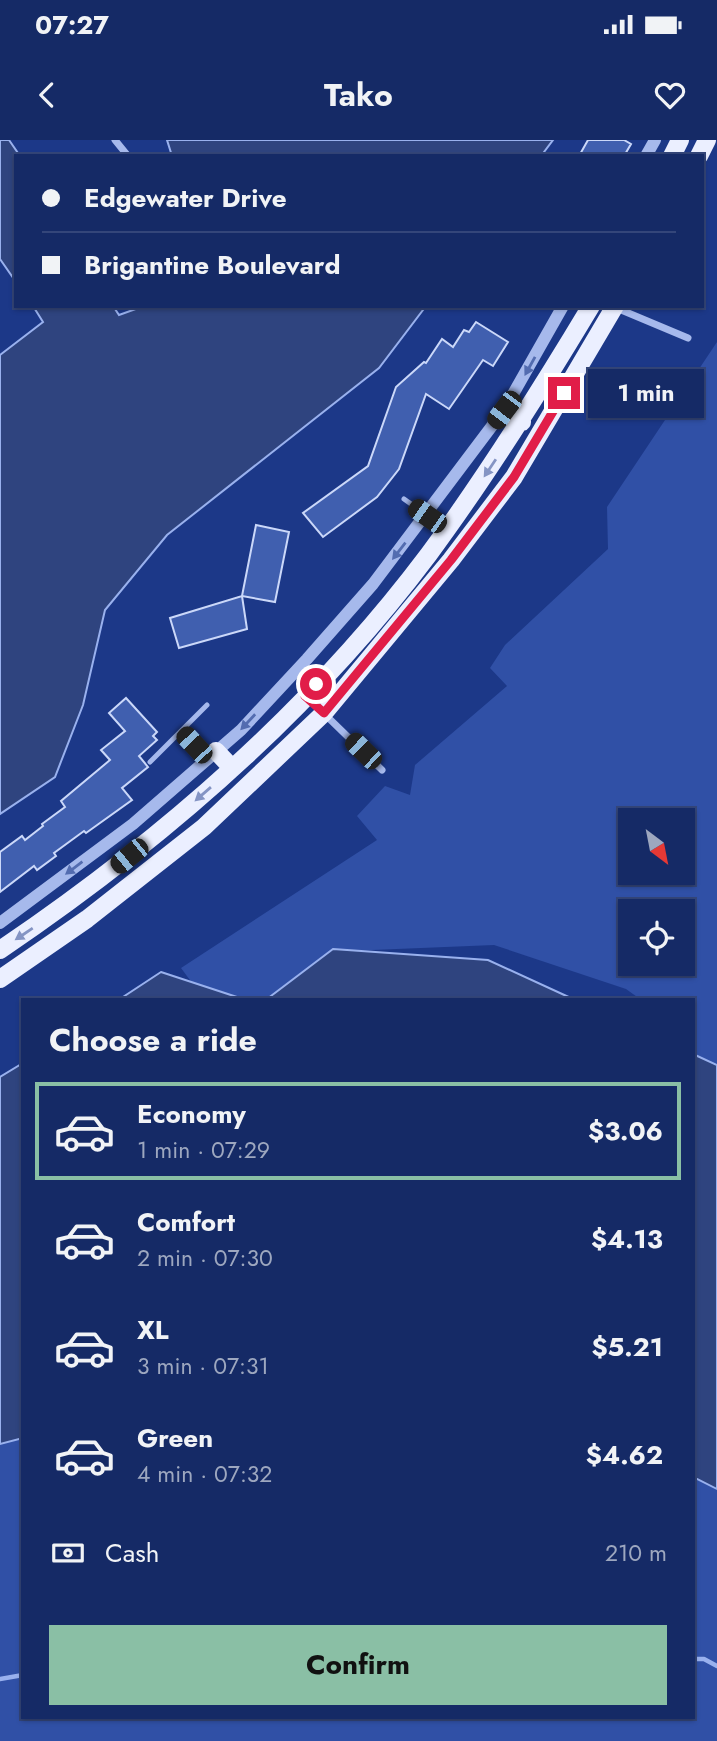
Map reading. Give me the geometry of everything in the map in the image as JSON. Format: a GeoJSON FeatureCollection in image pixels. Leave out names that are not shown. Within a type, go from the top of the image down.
{"type":"FeatureCollection","features":[{"type":"Feature","properties":{"kind":"main road"},"geometry":{"type":"LineString","coordinates":[[0,950],[111,871],[232,768],[305,696],[427,556],[522,422],[590,308]]}},
{"type":"Feature","properties":{"kind":"main road"},"geometry":{"type":"LineString","coordinates":[[0,979],[87,919],[204,827],[324,713],[437,578],[514,477],[612,308]]}},
{"type":"Feature","properties":{"kind":"main road"},"geometry":{"type":"LineString","coordinates":[[504,410],[522,422]]}},
{"type":"Feature","properties":{"kind":"main road"},"geometry":{"type":"LineString","coordinates":[[212,755],[232,768]]}},
{"type":"Feature","properties":{"kind":"street"},"geometry":{"type":"LineString","coordinates":[[0,923],[133,824],[241,730],[314,651],[373,584],[427,516],[504,410],[562,308]]}},
{"type":"Feature","properties":{"kind":"street"},"geometry":{"type":"LineString","coordinates":[[615,308],[688,338]]}},
{"type":"Feature","properties":{"kind":"street"},"geometry":{"type":"LineString","coordinates":[[305,696],[382,769]]}},
{"type":"Feature","properties":{"kind":"lane"},"geometry":{"type":"LineString","coordinates":[[404,499],[427,516]]}},
{"type":"Feature","properties":{"kind":"lane"},"geometry":{"type":"LineString","coordinates":[[150,762],[207,705]]}},
{"type":"Feature","properties":{"kind":"lane"},"geometry":{"type":"LineString","coordinates":[[181,731],[212,755]]}},
{"type":"Feature","properties":{"kind":"shaded area"},"geometry":{"type":"Polygon","coordinates":[[[0,140],[9,140],[19,154],[14,154],[14,279],[0,259],[0,140]]]}},
{"type":"Feature","properties":{"kind":"shaded area"},"geometry":{"type":"Polygon","coordinates":[[[167,140],[553,140],[542,154],[171,154],[167,140]]]}},
{"type":"Feature","properties":{"kind":"shaded area"},"geometry":{"type":"Polygon","coordinates":[[[34,308],[114,308],[119,315],[138,308],[424,308],[379,368],[167,535],[105,610],[83,705],[55,777],[0,814],[0,355],[43,322],[34,308]]]}},
{"type":"Feature","properties":{"kind":"shaded area"},"geometry":{"type":"Polygon","coordinates":[[[717,342],[717,1741],[0,1741],[0,1331],[21,1322],[21,1719],[695,1719],[695,998],[639,998],[626,989],[494,945],[348,951],[331,998],[203,998],[181,968],[377,840],[357,816],[385,786],[410,795],[415,765],[507,686],[490,668],[505,645],[608,549],[607,507],[717,342]]]}},
{"type":"Feature","properties":{"kind":"shaded area"},"geometry":{"type":"Polygon","coordinates":[[[333,949],[488,960],[571,998],[268,998],[333,949]]]}},
{"type":"Feature","properties":{"kind":"shaded area"},"geometry":{"type":"Polygon","coordinates":[[[161,972],[240,998],[122,998],[161,972]]]}},
{"type":"Feature","properties":{"kind":"shaded area"},"geometry":{"type":"Polygon","coordinates":[[[695,1055],[717,1065],[717,1489],[695,1478],[695,1055]]]}},
{"type":"Feature","properties":{"kind":"shaded area"},"geometry":{"type":"Polygon","coordinates":[[[21,1064],[21,1439],[0,1444],[0,1077],[21,1064]]]}},
{"type":"Feature","properties":{"kind":"building"},"geometry":{"type":"Polygon","coordinates":[[[588,140],[624,140],[631,144],[625,154],[580,154],[588,140]]]}},
{"type":"Feature","properties":{"kind":"building"},"geometry":{"type":"Polygon","coordinates":[[[476,322],[508,342],[493,366],[483,360],[449,409],[426,394],[399,469],[377,497],[323,537],[303,513],[368,466],[396,387],[426,363],[442,339],[453,347],[464,330],[469,332],[476,322]]]}},
{"type":"Feature","properties":{"kind":"building"},"geometry":{"type":"Polygon","coordinates":[[[256,525],[289,532],[275,602],[242,596],[256,525]]]}},
{"type":"Feature","properties":{"kind":"building"},"geometry":{"type":"Polygon","coordinates":[[[242,596],[247,629],[179,648],[170,618],[242,596]]]}},
{"type":"Feature","properties":{"kind":"building"},"geometry":{"type":"Polygon","coordinates":[[[126,698],[157,732],[153,736],[157,740],[139,756],[148,767],[122,788],[132,800],[54,853],[56,856],[37,870],[34,866],[0,892],[0,852],[22,836],[25,840],[43,826],[42,824],[65,807],[61,801],[110,760],[101,750],[125,731],[109,713],[126,698]]]}},
{"type":"Feature","properties":{"kind":"waterway"},"geometry":{"type":"LineString","coordinates":[[695,1659],[704,1659],[717,1666]]}},
{"type":"Feature","properties":{"kind":"waterway"},"geometry":{"type":"LineString","coordinates":[[0,1679],[21,1675]]}},
{"type":"Feature","properties":{"kind":"route"},"geometry":{"type":"LineString","coordinates":[[316,684],[305,696],[324,713],[416,604],[514,477],[564,393]]}}]}
